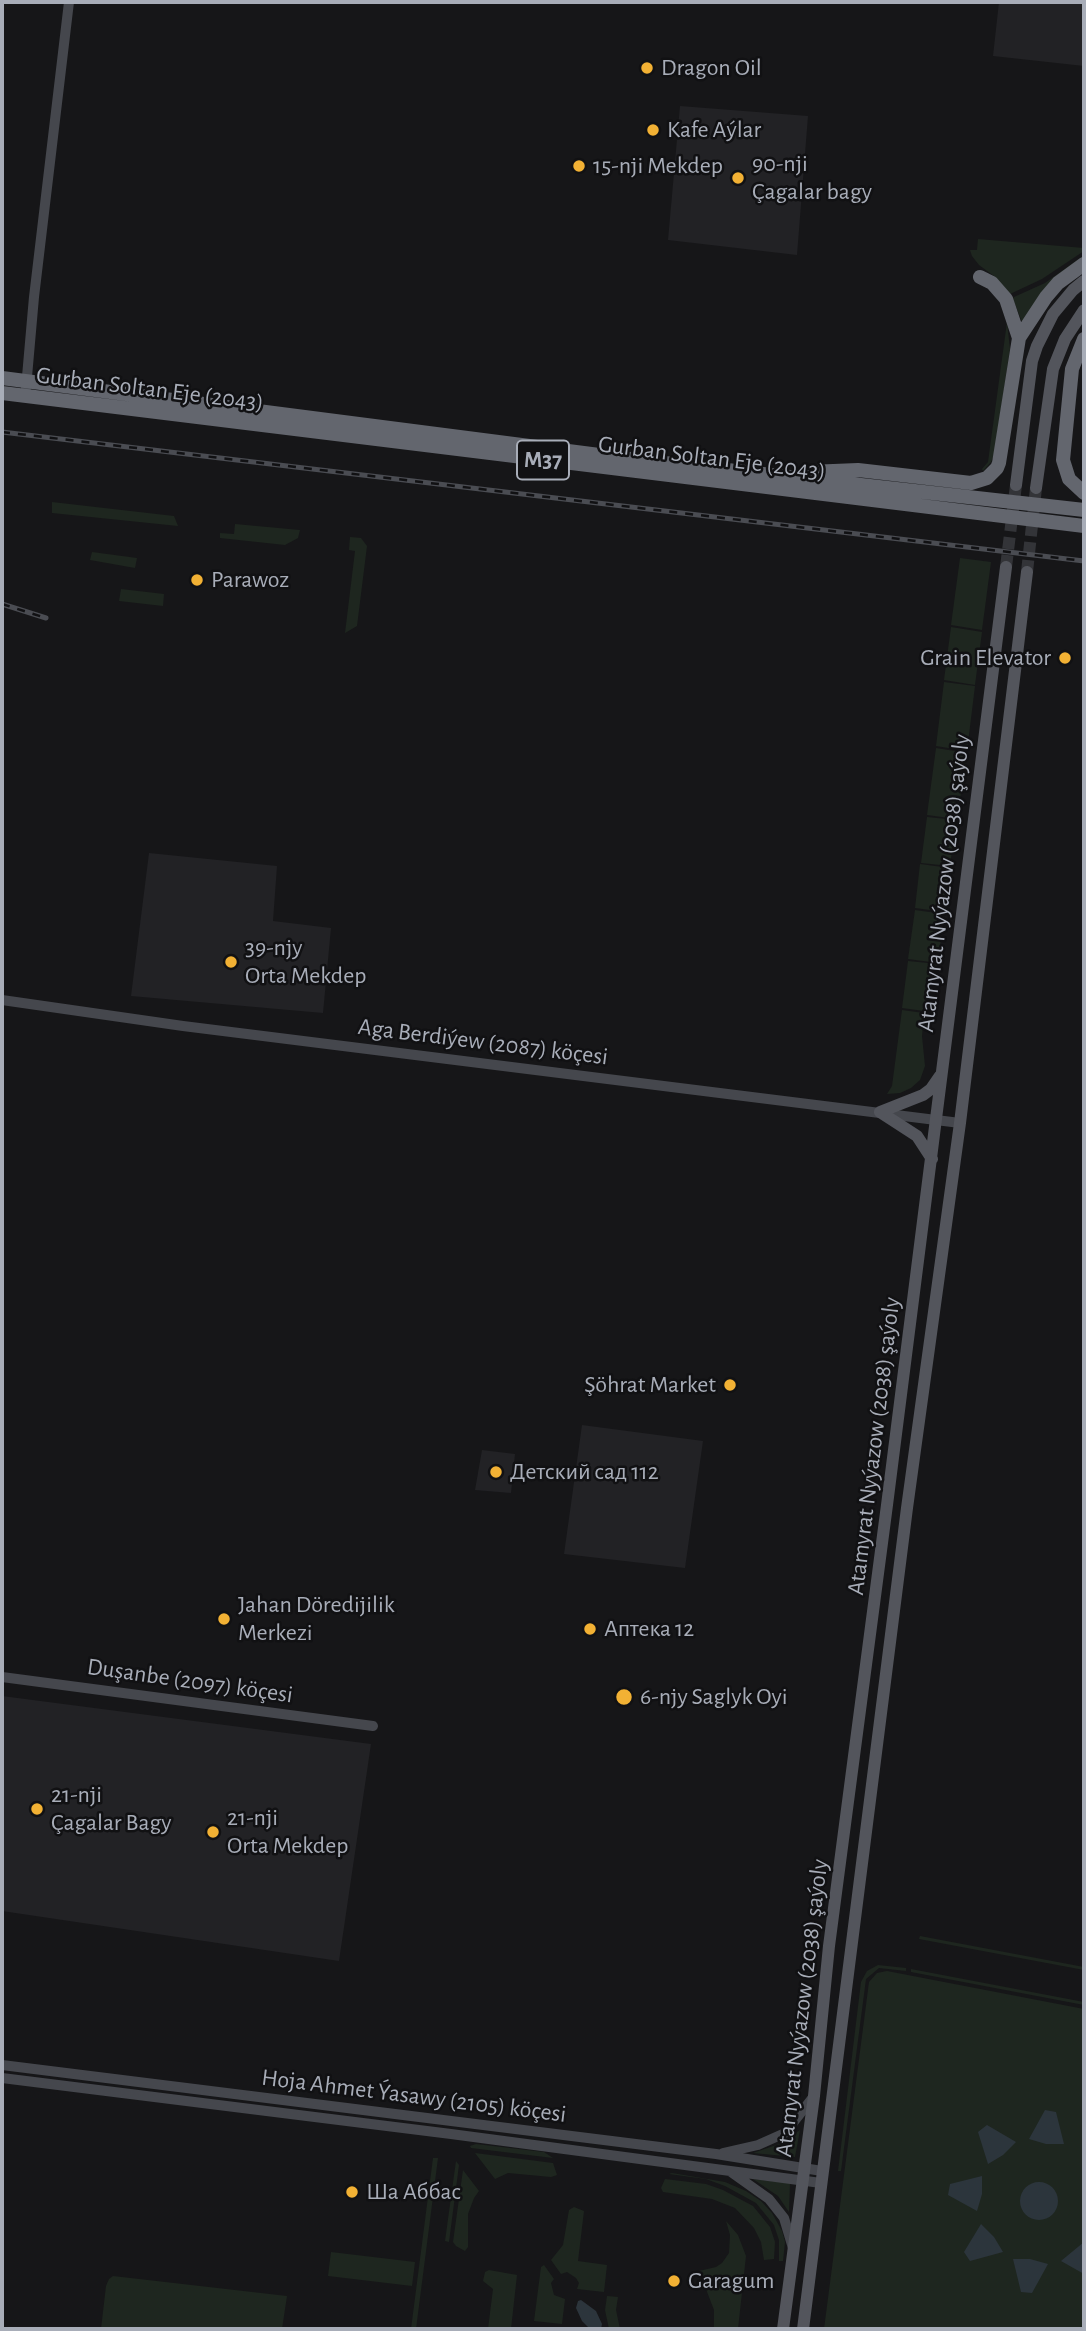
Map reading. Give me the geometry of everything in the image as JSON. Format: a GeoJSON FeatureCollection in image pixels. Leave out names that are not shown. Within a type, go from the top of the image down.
{"type":"FeatureCollection","features":[{"type":"Feature","properties":{"kind":"highway"},"geometry":{"type":"LineString","coordinates":[[763,474],[858,470],[971,483],[987,478],[999,463],[1019,338],[1058,283],[1084,264]]}},
{"type":"Feature","properties":{"kind":"highway"},"geometry":{"type":"LineString","coordinates":[[980,277],[999,289],[1006,299],[1019,338]]}},
{"type":"Feature","properties":{"kind":"highway"},"geometry":{"type":"LineString","coordinates":[[1084,339],[1072,369],[1063,460],[1069,479],[1084,493]]}},
{"type":"Feature","properties":{"kind":"highway","name":"Gurban Soltan Eje (2043)"},"geometry":{"type":"LineString","coordinates":[[2,378],[763,474],[1084,510]]}},
{"type":"Feature","properties":{"kind":"highway","name":"Gurban Soltan Eje (2043)"},"geometry":{"type":"LineString","coordinates":[[2,393],[1084,526]]}},
{"type":"Feature","properties":{"kind":"main road"},"geometry":{"type":"LineString","coordinates":[[25,397],[32,310],[69,2]]}},
{"type":"Feature","properties":{"kind":"main road"},"geometry":{"type":"LineString","coordinates":[[1016,485],[1032,361],[1037,346],[1053,314],[1084,281]]}},
{"type":"Feature","properties":{"kind":"main road"},"geometry":{"type":"LineString","coordinates":[[1036,488],[1053,369],[1065,339],[1084,310]]}},
{"type":"Feature","properties":{"kind":"main road","name":"Atamyrat Nyýazow (2038) şaýoly"},"geometry":{"type":"LineString","coordinates":[[783,2329],[814,2095],[829,1946],[1006,567]]}},
{"type":"Feature","properties":{"kind":"main road","name":"Atamyrat Nyýazow (2038) şaýoly"},"geometry":{"type":"LineString","coordinates":[[803,2329],[960,1123],[1027,572]]}},
{"type":"Feature","properties":{"kind":"main road","name":"Aga Berdiýew (2087) köçesi"},"geometry":{"type":"LineString","coordinates":[[2,1000],[183,1026],[960,1123]]}},
{"type":"Feature","properties":{"kind":"main road"},"geometry":{"type":"LineString","coordinates":[[880,1112],[923,1095],[931,1089],[942,1073]]}},
{"type":"Feature","properties":{"kind":"main road"},"geometry":{"type":"LineString","coordinates":[[880,1112],[916,1136],[932,1159]]}},
{"type":"Feature","properties":{"kind":"main road","name":"Duşanbe (2097) köçesi"},"geometry":{"type":"LineString","coordinates":[[2,1677],[373,1726]]}},
{"type":"Feature","properties":{"kind":"main road","name":"Hoja Ahmet Ýasawy (2105) köçesi"},"geometry":{"type":"LineString","coordinates":[[2,2065],[716,2154],[821,2177]]}},
{"type":"Feature","properties":{"kind":"main road","name":"Hoja Ahmet Ýasawy (2105) köçesi"},"geometry":{"type":"LineString","coordinates":[[2,2078],[729,2170],[803,2174]]}},
{"type":"Feature","properties":{"kind":"main road"},"geometry":{"type":"LineString","coordinates":[[716,2154],[758,2145],[785,2133],[814,2095]]}},
{"type":"Feature","properties":{"kind":"main road"},"geometry":{"type":"LineString","coordinates":[[729,2170],[769,2199],[784,2218],[793,2248]]}},
{"type":"Feature","properties":{"kind":"shaded area"},"geometry":{"type":"Polygon","coordinates":[[[999,2],[1084,2],[1084,66],[993,56],[999,2]]]}},
{"type":"Feature","properties":{"kind":"shaded area","name":"90-nji Çagalar bagy"},"geometry":{"type":"Polygon","coordinates":[[[680,106],[808,116],[797,255],[668,240],[680,106]]]}},
{"type":"Feature","properties":{"kind":"shaded area"},"geometry":{"type":"Polygon","coordinates":[[[978,239],[1084,248],[1084,251],[1042,279],[1010,294],[972,256],[970,250],[977,250],[978,239]]]}},
{"type":"Feature","properties":{"kind":"shaded area"},"geometry":{"type":"Polygon","coordinates":[[[1084,255],[1022,322],[1014,297],[1045,283],[1084,255]]]}},
{"type":"Feature","properties":{"kind":"shaded area"},"geometry":{"type":"Polygon","coordinates":[[[1007,322],[1010,349],[994,455],[983,471],[988,462],[1007,322]]]}},
{"type":"Feature","properties":{"kind":"shaded area"},"geometry":{"type":"Polygon","coordinates":[[[52,502],[174,516],[178,526],[52,513],[52,502]]]}},
{"type":"Feature","properties":{"kind":"shaded area"},"geometry":{"type":"Polygon","coordinates":[[[235,524],[300,530],[298,538],[285,545],[220,538],[220,533],[234,534],[235,524]]]}},
{"type":"Feature","properties":{"kind":"shaded area"},"geometry":{"type":"Polygon","coordinates":[[[350,537],[361,538],[367,546],[357,626],[345,633],[355,551],[349,550],[350,537]]]}},
{"type":"Feature","properties":{"kind":"shaded area"},"geometry":{"type":"Polygon","coordinates":[[[92,552],[137,558],[135,568],[90,560],[92,552]]]}},
{"type":"Feature","properties":{"kind":"shaded area"},"geometry":{"type":"Polygon","coordinates":[[[960,558],[991,562],[982,630],[951,625],[960,558]]]}},
{"type":"Feature","properties":{"kind":"shaded area"},"geometry":{"type":"Polygon","coordinates":[[[121,589],[164,594],[163,606],[119,601],[121,589]]]}},
{"type":"Feature","properties":{"kind":"shaded area"},"geometry":{"type":"Polygon","coordinates":[[[951,627],[982,632],[975,685],[944,680],[951,627]]]}},
{"type":"Feature","properties":{"kind":"shaded area"},"geometry":{"type":"Polygon","coordinates":[[[944,682],[975,686],[967,751],[936,746],[944,682]]]}},
{"type":"Feature","properties":{"kind":"shaded area"},"geometry":{"type":"Polygon","coordinates":[[[936,748],[967,753],[957,819],[927,815],[936,748]]]}},
{"type":"Feature","properties":{"kind":"shaded area"},"geometry":{"type":"Polygon","coordinates":[[[927,817],[956,820],[950,866],[921,863],[927,817]]]}},
{"type":"Feature","properties":{"kind":"shaded area","name":"39-njy Orta Mekdep"},"geometry":{"type":"Polygon","coordinates":[[[149,853],[277,866],[273,921],[331,928],[323,1013],[131,996],[149,853]]]}},
{"type":"Feature","properties":{"kind":"shaded area"},"geometry":{"type":"Polygon","coordinates":[[[920,864],[950,868],[945,912],[915,908],[920,864]]]}},
{"type":"Feature","properties":{"kind":"shaded area"},"geometry":{"type":"Polygon","coordinates":[[[915,910],[944,914],[938,963],[908,959],[915,910]]]}},
{"type":"Feature","properties":{"kind":"shaded area"},"geometry":{"type":"Polygon","coordinates":[[[908,961],[938,964],[935,983],[924,1011],[902,1008],[908,961]]]}},
{"type":"Feature","properties":{"kind":"shaded area"},"geometry":{"type":"Polygon","coordinates":[[[902,1010],[924,1013],[922,1036],[925,1066],[920,1080],[911,1088],[900,1093],[887,1094],[892,1086],[902,1010]]]}},
{"type":"Feature","properties":{"kind":"shaded area"},"geometry":{"type":"Polygon","coordinates":[[[582,1425],[703,1441],[685,1568],[564,1554],[582,1425]]]}},
{"type":"Feature","properties":{"kind":"shaded area","name":"Детский сад 112"},"geometry":{"type":"Polygon","coordinates":[[[482,1450],[515,1454],[511,1493],[475,1490],[482,1450]]]}},
{"type":"Feature","properties":{"kind":"shaded area","name":"21-nji Orta Mekdep"},"geometry":{"type":"Polygon","coordinates":[[[2,1696],[371,1744],[339,1961],[2,1911],[2,1696]]]}},
{"type":"Feature","properties":{"kind":"shaded area"},"geometry":{"type":"Polygon","coordinates":[[[920,1936],[1084,1967],[1084,1970],[919,1939],[920,1936]]]}},
{"type":"Feature","properties":{"kind":"shaded area"},"geometry":{"type":"Polygon","coordinates":[[[878,1965],[906,1968],[906,1971],[879,1968],[866,1979],[841,2171],[838,2171],[861,1982],[867,1971],[878,1965]]]}},
{"type":"Feature","properties":{"kind":"shaded area"},"geometry":{"type":"Polygon","coordinates":[[[911,1969],[1084,2002],[1084,2005],[911,1972],[911,1969]]]}},
{"type":"Feature","properties":{"kind":"shaded area"},"geometry":{"type":"Polygon","coordinates":[[[887,1971],[1084,2009],[1084,2329],[824,2329],[869,1982],[877,1973],[887,1971]]]}},
{"type":"Feature","properties":{"kind":"shaded area"},"geometry":{"type":"Polygon","coordinates":[[[1045,2110],[1056,2112],[1064,2144],[1046,2144],[1029,2139],[1045,2110]]]}},
{"type":"Feature","properties":{"kind":"shaded area"},"geometry":{"type":"Polygon","coordinates":[[[987,2125],[1016,2142],[1003,2155],[988,2164],[978,2132],[987,2125]]]}},
{"type":"Feature","properties":{"kind":"shaded area"},"geometry":{"type":"Polygon","coordinates":[[[800,2130],[795,2157],[753,2153],[779,2144],[800,2130]]]}},
{"type":"Feature","properties":{"kind":"shaded area"},"geometry":{"type":"Polygon","coordinates":[[[476,2144],[544,2152],[553,2158],[471,2148],[470,2146],[476,2144]]]}},
{"type":"Feature","properties":{"kind":"shaded area"},"geometry":{"type":"Polygon","coordinates":[[[475,2153],[553,2163],[557,2175],[551,2177],[508,2173],[495,2179],[475,2153]]]}},
{"type":"Feature","properties":{"kind":"shaded area"},"geometry":{"type":"Polygon","coordinates":[[[433,2158],[438,2158],[416,2329],[411,2329],[433,2158]]]}},
{"type":"Feature","properties":{"kind":"shaded area"},"geometry":{"type":"Polygon","coordinates":[[[456,2161],[459,2165],[449,2242],[445,2241],[456,2161]]]}},
{"type":"Feature","properties":{"kind":"shaded area"},"geometry":{"type":"Polygon","coordinates":[[[463,2170],[479,2191],[468,2214],[468,2247],[465,2251],[453,2242],[463,2170]]]}},
{"type":"Feature","properties":{"kind":"shaded area"},"geometry":{"type":"Polygon","coordinates":[[[672,2173],[725,2182],[761,2201],[772,2213],[782,2231],[785,2242],[783,2261],[779,2261],[779,2240],[774,2225],[756,2203],[706,2179],[669,2174],[672,2173]]]}},
{"type":"Feature","properties":{"kind":"shaded area"},"geometry":{"type":"Polygon","coordinates":[[[982,2176],[982,2194],[977,2211],[948,2195],[950,2184],[982,2176]]]}},
{"type":"Feature","properties":{"kind":"shaded area"},"geometry":{"type":"Polygon","coordinates":[[[665,2179],[706,2184],[753,2206],[770,2227],[775,2242],[774,2259],[764,2260],[761,2242],[754,2228],[735,2208],[712,2199],[663,2192],[661,2188],[665,2179]]]}},
{"type":"Feature","properties":{"kind":"shaded area"},"geometry":{"type":"Polygon","coordinates":[[[753,2179],[790,2183],[789,2212],[778,2196],[753,2179]]]}},
{"type":"Feature","properties":{"kind":"shaded area"},"geometry":{"type":"Polygon","coordinates":[[[1039,2182],[1053,2187],[1058,2201],[1053,2215],[1039,2220],[1025,2215],[1020,2201],[1025,2187],[1039,2182]]]}},
{"type":"Feature","properties":{"kind":"shaded area"},"geometry":{"type":"Polygon","coordinates":[[[574,2207],[584,2211],[578,2261],[607,2265],[604,2292],[577,2289],[579,2283],[576,2278],[567,2272],[561,2274],[551,2260],[563,2245],[569,2210],[574,2207]]]}},
{"type":"Feature","properties":{"kind":"shaded area"},"geometry":{"type":"Polygon","coordinates":[[[726,2221],[738,2235],[746,2256],[738,2329],[714,2329],[714,2310],[699,2271],[716,2267],[729,2253],[730,2235],[726,2221]]]}},
{"type":"Feature","properties":{"kind":"shaded area"},"geometry":{"type":"Polygon","coordinates":[[[981,2224],[994,2237],[1003,2252],[970,2261],[964,2252],[981,2224]]]}},
{"type":"Feature","properties":{"kind":"shaded area"},"geometry":{"type":"Polygon","coordinates":[[[1084,2242],[1084,2274],[1061,2261],[1084,2242]]]}},
{"type":"Feature","properties":{"kind":"shaded area"},"geometry":{"type":"Polygon","coordinates":[[[331,2252],[415,2262],[412,2286],[328,2276],[331,2252]]]}},
{"type":"Feature","properties":{"kind":"shaded area"},"geometry":{"type":"Polygon","coordinates":[[[1013,2259],[1030,2259],[1048,2264],[1032,2293],[1021,2292],[1013,2259]]]}},
{"type":"Feature","properties":{"kind":"shaded area"},"geometry":{"type":"Polygon","coordinates":[[[544,2265],[554,2279],[551,2283],[554,2295],[565,2299],[562,2324],[534,2321],[541,2267],[544,2265]]]}},
{"type":"Feature","properties":{"kind":"shaded area"},"geometry":{"type":"Polygon","coordinates":[[[489,2270],[517,2275],[511,2329],[488,2329],[493,2289],[483,2281],[485,2272],[489,2270]]]}},
{"type":"Feature","properties":{"kind":"shaded area"},"geometry":{"type":"Polygon","coordinates":[[[113,2276],[287,2296],[282,2329],[101,2329],[106,2286],[113,2276]]]}},
{"type":"Feature","properties":{"kind":"shaded area"},"geometry":{"type":"Polygon","coordinates":[[[607,2296],[618,2297],[616,2310],[620,2329],[609,2329],[605,2310],[607,2296]]]}},
{"type":"Feature","properties":{"kind":"shaded area"},"geometry":{"type":"Polygon","coordinates":[[[581,2300],[596,2311],[602,2324],[601,2329],[590,2329],[582,2321],[576,2308],[581,2300]]]}},
{"type":"Feature","properties":{"kind":"tunnel"},"geometry":{"type":"LineString","coordinates":[[1006,567],[1016,485]]}},
{"type":"Feature","properties":{"kind":"tunnel"},"geometry":{"type":"LineString","coordinates":[[1027,572],[1036,488]]}},
{"type":"Feature","properties":{"kind":"railway"},"geometry":{"type":"LineString","coordinates":[[2,432],[1084,561]]}},
{"type":"Feature","properties":{"kind":"railway"},"geometry":{"type":"LineString","coordinates":[[2,604],[46,618]]}},
{"type":"Feature","properties":{"kind":"place","name":"Dragon Oil"},"geometry":{"type":"Point","coordinates":[647,68]}},
{"type":"Feature","properties":{"kind":"place","name":"Kafe Aýlar"},"geometry":{"type":"Point","coordinates":[653,130]}},
{"type":"Feature","properties":{"kind":"place","name":"15-nji Mekdep"},"geometry":{"type":"Point","coordinates":[579,166]}},
{"type":"Feature","properties":{"kind":"place","name":"90-nji Çagalar bagy"},"geometry":{"type":"Point","coordinates":[738,178]}},
{"type":"Feature","properties":{"kind":"place","name":"Parawoz"},"geometry":{"type":"Point","coordinates":[197,580]}},
{"type":"Feature","properties":{"kind":"place","name":"Grain Elevator"},"geometry":{"type":"Point","coordinates":[1065,658]}},
{"type":"Feature","properties":{"kind":"place","name":"39-njy Orta Mekdep"},"geometry":{"type":"Point","coordinates":[231,962]}},
{"type":"Feature","properties":{"kind":"place","name":"Şöhrat Market"},"geometry":{"type":"Point","coordinates":[730,1385]}},
{"type":"Feature","properties":{"kind":"place","name":"Детский сад 112"},"geometry":{"type":"Point","coordinates":[496,1472]}},
{"type":"Feature","properties":{"kind":"place","name":"Jahan Döredijilik Merkezi"},"geometry":{"type":"Point","coordinates":[224,1619]}},
{"type":"Feature","properties":{"kind":"place","name":"Аптека 12"},"geometry":{"type":"Point","coordinates":[590,1629]}},
{"type":"Feature","properties":{"kind":"place","name":"6-njy Saglyk Oyi"},"geometry":{"type":"Point","coordinates":[624,1697]}},
{"type":"Feature","properties":{"kind":"place","name":"21-nji Çagalar Bagy"},"geometry":{"type":"Point","coordinates":[37,1809]}},
{"type":"Feature","properties":{"kind":"place","name":"21-nji Orta Mekdep"},"geometry":{"type":"Point","coordinates":[213,1832]}},
{"type":"Feature","properties":{"kind":"place","name":"Ша Аббас"},"geometry":{"type":"Point","coordinates":[352,2192]}},
{"type":"Feature","properties":{"kind":"place","name":"Garagum"},"geometry":{"type":"Point","coordinates":[674,2281]}}]}
